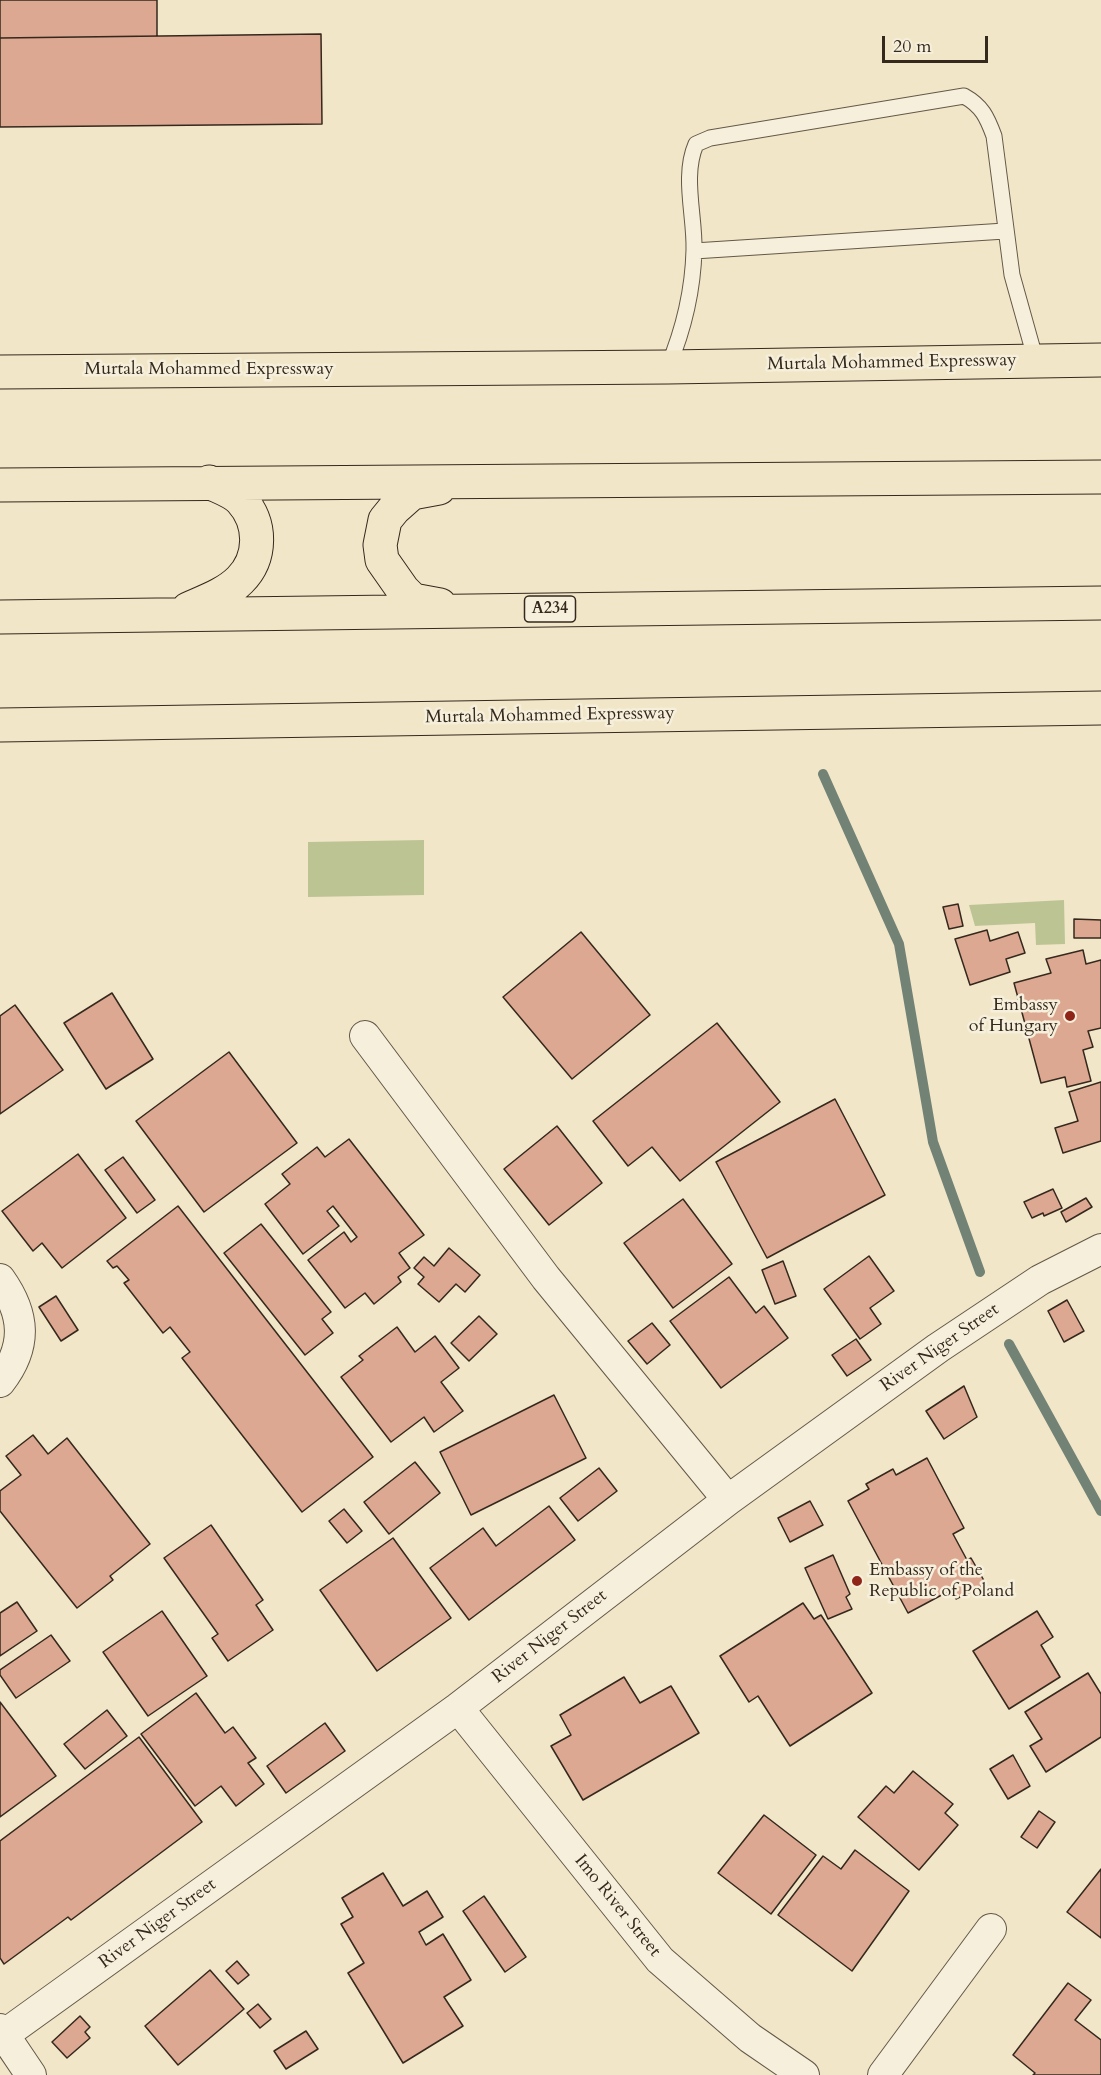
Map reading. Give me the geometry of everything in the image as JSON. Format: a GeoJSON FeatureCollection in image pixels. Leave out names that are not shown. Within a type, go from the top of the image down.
{"type":"FeatureCollection","features":[{"type":"Feature","properties":{"kind":"highway","name":"Murtala Mohammed Expressway"},"geometry":{"type":"LineString","coordinates":[[0,372],[668,367],[1101,360]]}},
{"type":"Feature","properties":{"kind":"highway"},"geometry":{"type":"LineString","coordinates":[[0,485],[1101,477]]}},
{"type":"Feature","properties":{"kind":"highway"},"geometry":{"type":"LineString","coordinates":[[471,610],[413,600],[391,576],[382,560],[380,544],[385,520],[412,493],[488,480]]}},
{"type":"Feature","properties":{"kind":"highway"},"geometry":{"type":"LineString","coordinates":[[178,614],[223,593],[242,579],[258,547],[251,514],[240,498],[209,482]]}},
{"type":"Feature","properties":{"kind":"highway","name":"A234"},"geometry":{"type":"LineString","coordinates":[[0,617],[1101,603]]}},
{"type":"Feature","properties":{"kind":"highway","name":"Murtala Mohammed Expressway"},"geometry":{"type":"LineString","coordinates":[[0,725],[1101,708]]}},
{"type":"Feature","properties":{"kind":"street"},"geometry":{"type":"LineString","coordinates":[[365,1036],[546,1278],[728,1500]]}},
{"type":"Feature","properties":{"kind":"street","name":"River Niger Street"},"geometry":{"type":"LineString","coordinates":[[2,2032],[458,1708],[728,1500],[938,1348],[1040,1280],[1101,1249]]}},
{"type":"Feature","properties":{"kind":"street"},"geometry":{"type":"LineString","coordinates":[[0,1279],[14,1299],[20,1317],[19,1348],[9,1371],[0,1382]]}},
{"type":"Feature","properties":{"kind":"street","name":"Imo River Street"},"geometry":{"type":"LineString","coordinates":[[458,1708],[660,1960],[750,2038],[804,2075]]}},
{"type":"Feature","properties":{"kind":"street"},"geometry":{"type":"LineString","coordinates":[[883,2075],[991,1929]]}},
{"type":"Feature","properties":{"kind":"street"},"geometry":{"type":"LineString","coordinates":[[2,2032],[31,2075]]}},
{"type":"Feature","properties":{"kind":"lane"},"geometry":{"type":"LineString","coordinates":[[668,367],[680,340],[686,314],[694,251],[690,159],[696,144],[710,138],[964,96],[976,102],[986,114],[994,136],[1005,231],[1021,312],[1036,361]]}},
{"type":"Feature","properties":{"kind":"lane"},"geometry":{"type":"LineString","coordinates":[[694,251],[1005,231]]}},
{"type":"Feature","properties":{"kind":"green space"},"geometry":{"type":"Polygon","coordinates":[[[424,840],[424,895],[308,897],[308,842],[424,840]]]}},
{"type":"Feature","properties":{"kind":"green space"},"geometry":{"type":"Polygon","coordinates":[[[1064,900],[1065,944],[1036,945],[1035,923],[975,926],[969,905],[1064,900]]]}},
{"type":"Feature","properties":{"kind":"building"},"geometry":{"type":"Polygon","coordinates":[[[0,0],[157,0],[157,36],[0,38],[0,0]]]}},
{"type":"Feature","properties":{"kind":"building"},"geometry":{"type":"Polygon","coordinates":[[[321,34],[322,124],[0,127],[0,38],[321,34]]]}},
{"type":"Feature","properties":{"kind":"building"},"geometry":{"type":"Polygon","coordinates":[[[958,904],[963,926],[949,929],[943,907],[958,904]]]}},
{"type":"Feature","properties":{"kind":"building"},"geometry":{"type":"Polygon","coordinates":[[[1074,919],[1101,920],[1101,938],[1074,938],[1074,919]]]}},
{"type":"Feature","properties":{"kind":"building"},"geometry":{"type":"Polygon","coordinates":[[[987,930],[990,941],[1018,932],[1025,953],[1006,959],[1010,972],[970,985],[955,939],[987,930]]]}},
{"type":"Feature","properties":{"kind":"building"},"geometry":{"type":"Polygon","coordinates":[[[581,932],[650,1015],[572,1079],[503,997],[581,932]]]}},
{"type":"Feature","properties":{"kind":"building"},"geometry":{"type":"Polygon","coordinates":[[[1083,950],[1086,964],[1101,960],[1101,1028],[1088,1031],[1093,1047],[1083,1050],[1091,1081],[1067,1087],[1065,1077],[1041,1083],[1014,983],[1051,973],[1046,959],[1083,950]]]}},
{"type":"Feature","properties":{"kind":"building"},"geometry":{"type":"Polygon","coordinates":[[[112,993],[153,1059],[106,1089],[64,1023],[112,993]]]}},
{"type":"Feature","properties":{"kind":"building"},"geometry":{"type":"Polygon","coordinates":[[[15,1005],[63,1070],[0,1114],[0,1016],[15,1005]]]}},
{"type":"Feature","properties":{"kind":"building"},"geometry":{"type":"Polygon","coordinates":[[[717,1023],[780,1102],[680,1181],[652,1147],[628,1166],[593,1121],[717,1023]]]}},
{"type":"Feature","properties":{"kind":"building"},"geometry":{"type":"Polygon","coordinates":[[[229,1052],[297,1143],[204,1212],[136,1121],[229,1052]]]}},
{"type":"Feature","properties":{"kind":"building"},"geometry":{"type":"Polygon","coordinates":[[[1101,1082],[1101,1141],[1063,1153],[1055,1128],[1078,1121],[1069,1092],[1101,1082]]]}},
{"type":"Feature","properties":{"kind":"building"},"geometry":{"type":"Polygon","coordinates":[[[835,1099],[885,1195],[767,1258],[716,1162],[835,1099]]]}},
{"type":"Feature","properties":{"kind":"building"},"geometry":{"type":"Polygon","coordinates":[[[557,1126],[602,1183],[549,1225],[504,1169],[557,1126]]]}},
{"type":"Feature","properties":{"kind":"building"},"geometry":{"type":"Polygon","coordinates":[[[349,1139],[424,1235],[399,1253],[410,1268],[398,1277],[401,1282],[374,1304],[365,1293],[345,1308],[308,1260],[344,1232],[351,1242],[357,1237],[333,1206],[327,1211],[339,1226],[303,1254],[265,1204],[290,1184],[282,1174],[317,1147],[325,1157],[349,1139]]]}},
{"type":"Feature","properties":{"kind":"building"},"geometry":{"type":"Polygon","coordinates":[[[78,1154],[126,1218],[62,1268],[42,1243],[33,1251],[2,1211],[78,1154]]]}},
{"type":"Feature","properties":{"kind":"building"},"geometry":{"type":"Polygon","coordinates":[[[123,1157],[155,1200],[137,1213],[105,1170],[123,1157]]]}},
{"type":"Feature","properties":{"kind":"building"},"geometry":{"type":"Polygon","coordinates":[[[1053,1189],[1062,1208],[1044,1216],[1043,1213],[1032,1218],[1024,1202],[1053,1189]]]}},
{"type":"Feature","properties":{"kind":"building"},"geometry":{"type":"Polygon","coordinates":[[[1086,1198],[1092,1207],[1066,1222],[1061,1212],[1086,1198]]]}},
{"type":"Feature","properties":{"kind":"building"},"geometry":{"type":"Polygon","coordinates":[[[683,1199],[732,1264],[673,1308],[624,1243],[683,1199]]]}},
{"type":"Feature","properties":{"kind":"building"},"geometry":{"type":"Polygon","coordinates":[[[178,1206],[373,1457],[302,1512],[182,1358],[190,1352],[170,1327],[163,1333],[124,1283],[129,1280],[117,1266],[113,1268],[107,1261],[178,1206]]]}},
{"type":"Feature","properties":{"kind":"building"},"geometry":{"type":"Polygon","coordinates":[[[261,1224],[331,1312],[322,1319],[333,1333],[305,1355],[224,1253],[261,1224]]]}},
{"type":"Feature","properties":{"kind":"building"},"geometry":{"type":"Polygon","coordinates":[[[449,1248],[480,1275],[465,1292],[456,1284],[439,1302],[418,1284],[424,1277],[414,1268],[424,1257],[434,1266],[449,1248]]]}},
{"type":"Feature","properties":{"kind":"building"},"geometry":{"type":"Polygon","coordinates":[[[869,1256],[894,1291],[870,1308],[881,1324],[860,1339],[824,1289],[869,1256]]]}},
{"type":"Feature","properties":{"kind":"building"},"geometry":{"type":"Polygon","coordinates":[[[783,1261],[796,1296],[775,1304],[762,1270],[783,1261]]]}},
{"type":"Feature","properties":{"kind":"building"},"geometry":{"type":"Polygon","coordinates":[[[729,1277],[756,1313],[764,1306],[788,1338],[721,1388],[670,1321],[729,1277]]]}},
{"type":"Feature","properties":{"kind":"building"},"geometry":{"type":"Polygon","coordinates":[[[56,1296],[78,1330],[61,1341],[39,1307],[56,1296]]]}},
{"type":"Feature","properties":{"kind":"building"},"geometry":{"type":"Polygon","coordinates":[[[1067,1300],[1084,1331],[1064,1342],[1048,1311],[1067,1300]]]}},
{"type":"Feature","properties":{"kind":"building"},"geometry":{"type":"Polygon","coordinates":[[[479,1316],[497,1334],[469,1361],[451,1343],[479,1316]]]}},
{"type":"Feature","properties":{"kind":"building"},"geometry":{"type":"Polygon","coordinates":[[[652,1323],[670,1345],[647,1364],[628,1341],[652,1323]]]}},
{"type":"Feature","properties":{"kind":"building"},"geometry":{"type":"Polygon","coordinates":[[[397,1327],[415,1352],[435,1336],[459,1368],[441,1382],[463,1411],[434,1432],[424,1417],[391,1442],[341,1377],[363,1360],[359,1356],[397,1327]]]}},
{"type":"Feature","properties":{"kind":"building"},"geometry":{"type":"Polygon","coordinates":[[[856,1339],[871,1360],[847,1376],[832,1355],[856,1339]]]}},
{"type":"Feature","properties":{"kind":"building"},"geometry":{"type":"Polygon","coordinates":[[[964,1386],[977,1417],[944,1439],[926,1411],[964,1386]]]}},
{"type":"Feature","properties":{"kind":"building"},"geometry":{"type":"Polygon","coordinates":[[[554,1395],[586,1458],[471,1515],[440,1452],[554,1395]]]}},
{"type":"Feature","properties":{"kind":"building"},"geometry":{"type":"Polygon","coordinates":[[[33,1435],[48,1454],[67,1438],[150,1544],[110,1576],[113,1580],[77,1608],[0,1511],[0,1491],[21,1475],[6,1456],[33,1435]]]}},
{"type":"Feature","properties":{"kind":"building"},"geometry":{"type":"Polygon","coordinates":[[[927,1458],[964,1528],[953,1534],[967,1560],[971,1558],[986,1584],[956,1599],[951,1590],[908,1613],[848,1501],[869,1489],[866,1484],[893,1469],[896,1475],[927,1458]]]}},
{"type":"Feature","properties":{"kind":"building"},"geometry":{"type":"Polygon","coordinates":[[[415,1462],[440,1493],[389,1534],[364,1502],[415,1462]]]}},
{"type":"Feature","properties":{"kind":"building"},"geometry":{"type":"Polygon","coordinates":[[[599,1468],[617,1491],[578,1521],[560,1498],[599,1468]]]}},
{"type":"Feature","properties":{"kind":"building"},"geometry":{"type":"Polygon","coordinates":[[[810,1501],[823,1525],[790,1542],[778,1518],[810,1501]]]}},
{"type":"Feature","properties":{"kind":"building"},"geometry":{"type":"Polygon","coordinates":[[[549,1506],[575,1540],[469,1620],[430,1568],[483,1528],[496,1546],[549,1506]]]}},
{"type":"Feature","properties":{"kind":"building"},"geometry":{"type":"Polygon","coordinates":[[[344,1509],[362,1531],[347,1543],[329,1521],[344,1509]]]}},
{"type":"Feature","properties":{"kind":"building"},"geometry":{"type":"Polygon","coordinates":[[[211,1525],[263,1600],[256,1605],[273,1630],[228,1661],[212,1638],[218,1634],[164,1558],[211,1525]]]}},
{"type":"Feature","properties":{"kind":"building"},"geometry":{"type":"Polygon","coordinates":[[[393,1538],[451,1618],[377,1671],[320,1590],[393,1538]]]}},
{"type":"Feature","properties":{"kind":"building"},"geometry":{"type":"Polygon","coordinates":[[[833,1555],[850,1594],[846,1597],[852,1609],[828,1619],[805,1568],[833,1555]]]}},
{"type":"Feature","properties":{"kind":"building"},"geometry":{"type":"Polygon","coordinates":[[[17,1602],[37,1631],[0,1656],[0,1613],[17,1602]]]}},
{"type":"Feature","properties":{"kind":"building"},"geometry":{"type":"Polygon","coordinates":[[[803,1603],[814,1619],[821,1615],[872,1693],[790,1746],[758,1696],[749,1702],[720,1656],[803,1603]]]}},
{"type":"Feature","properties":{"kind":"building"},"geometry":{"type":"Polygon","coordinates":[[[162,1611],[207,1676],[148,1716],[103,1652],[162,1611]]]}},
{"type":"Feature","properties":{"kind":"building"},"geometry":{"type":"Polygon","coordinates":[[[1037,1611],[1053,1637],[1041,1645],[1060,1677],[1009,1709],[973,1651],[1037,1611]]]}},
{"type":"Feature","properties":{"kind":"building"},"geometry":{"type":"Polygon","coordinates":[[[51,1635],[70,1661],[16,1698],[0,1675],[0,1670],[51,1635]]]}},
{"type":"Feature","properties":{"kind":"building"},"geometry":{"type":"Polygon","coordinates":[[[1088,1673],[1101,1694],[1101,1737],[1046,1772],[1030,1746],[1042,1739],[1025,1712],[1088,1673]]]}},
{"type":"Feature","properties":{"kind":"building"},"geometry":{"type":"Polygon","coordinates":[[[624,1677],[640,1703],[671,1686],[699,1733],[583,1800],[551,1746],[571,1735],[560,1715],[624,1677]]]}},
{"type":"Feature","properties":{"kind":"building"},"geometry":{"type":"Polygon","coordinates":[[[196,1693],[225,1733],[233,1727],[256,1758],[248,1763],[264,1784],[236,1806],[221,1786],[195,1806],[141,1734],[196,1693]]]}},
{"type":"Feature","properties":{"kind":"building"},"geometry":{"type":"Polygon","coordinates":[[[0,1702],[56,1776],[0,1817],[0,1702]]]}},
{"type":"Feature","properties":{"kind":"building"},"geometry":{"type":"Polygon","coordinates":[[[107,1710],[127,1736],[85,1769],[64,1744],[107,1710]]]}},
{"type":"Feature","properties":{"kind":"building"},"geometry":{"type":"Polygon","coordinates":[[[325,1723],[345,1751],[286,1793],[267,1766],[325,1723]]]}},
{"type":"Feature","properties":{"kind":"building"},"geometry":{"type":"Polygon","coordinates":[[[139,1737],[202,1822],[71,1920],[68,1917],[4,1964],[0,1958],[0,1841],[139,1737]]]}},
{"type":"Feature","properties":{"kind":"building"},"geometry":{"type":"Polygon","coordinates":[[[1013,1755],[1030,1786],[1008,1799],[990,1769],[1013,1755]]]}},
{"type":"Feature","properties":{"kind":"building"},"geometry":{"type":"Polygon","coordinates":[[[913,1771],[953,1804],[945,1813],[958,1825],[919,1870],[858,1817],[886,1786],[894,1793],[913,1771]]]}},
{"type":"Feature","properties":{"kind":"building"},"geometry":{"type":"Polygon","coordinates":[[[1039,1811],[1055,1822],[1037,1848],[1021,1837],[1039,1811]]]}},
{"type":"Feature","properties":{"kind":"building"},"geometry":{"type":"Polygon","coordinates":[[[764,1815],[816,1855],[771,1914],[718,1873],[764,1815]]]}},
{"type":"Feature","properties":{"kind":"building"},"geometry":{"type":"Polygon","coordinates":[[[855,1850],[909,1891],[852,1971],[778,1915],[823,1856],[841,1869],[855,1850]]]}},
{"type":"Feature","properties":{"kind":"building"},"geometry":{"type":"Polygon","coordinates":[[[1101,1869],[1101,1938],[1067,1912],[1101,1869]]]}},
{"type":"Feature","properties":{"kind":"building"},"geometry":{"type":"Polygon","coordinates":[[[383,1873],[403,1906],[427,1891],[443,1917],[419,1932],[426,1945],[443,1934],[471,1980],[444,1997],[463,2026],[403,2063],[348,1973],[364,1963],[341,1924],[353,1917],[342,1898],[383,1873]]]}},
{"type":"Feature","properties":{"kind":"building"},"geometry":{"type":"Polygon","coordinates":[[[484,1896],[526,1957],[505,1972],[463,1911],[484,1896]]]}},
{"type":"Feature","properties":{"kind":"building"},"geometry":{"type":"Polygon","coordinates":[[[237,1961],[249,1975],[238,1984],[226,1971],[237,1961]]]}},
{"type":"Feature","properties":{"kind":"building"},"geometry":{"type":"Polygon","coordinates":[[[210,1970],[244,2009],[178,2065],[145,2026],[210,1970]]]}},
{"type":"Feature","properties":{"kind":"building"},"geometry":{"type":"Polygon","coordinates":[[[1068,1983],[1091,2000],[1075,2020],[1101,2040],[1101,2075],[1033,2075],[1035,2073],[1013,2055],[1068,1983]]]}},
{"type":"Feature","properties":{"kind":"building"},"geometry":{"type":"Polygon","coordinates":[[[258,2004],[271,2019],[260,2028],[247,2013],[258,2004]]]}},
{"type":"Feature","properties":{"kind":"building"},"geometry":{"type":"Polygon","coordinates":[[[80,2016],[90,2027],[85,2032],[90,2038],[67,2058],[52,2042],[80,2016]]]}},
{"type":"Feature","properties":{"kind":"building"},"geometry":{"type":"Polygon","coordinates":[[[306,2031],[318,2049],[286,2069],[274,2051],[306,2031]]]}},
{"type":"Feature","properties":{"kind":"waterway"},"geometry":{"type":"LineString","coordinates":[[823,774],[899,944],[933,1142],[980,1272]]}},
{"type":"Feature","properties":{"kind":"waterway"},"geometry":{"type":"LineString","coordinates":[[1009,1344],[1101,1511]]}},
{"type":"Feature","properties":{"kind":"place","name":"Embassy of Hungary"},"geometry":{"type":"Point","coordinates":[1070,1016]}},
{"type":"Feature","properties":{"kind":"place","name":"Embassy of the Republic of Poland"},"geometry":{"type":"Point","coordinates":[857,1581]}}]}
